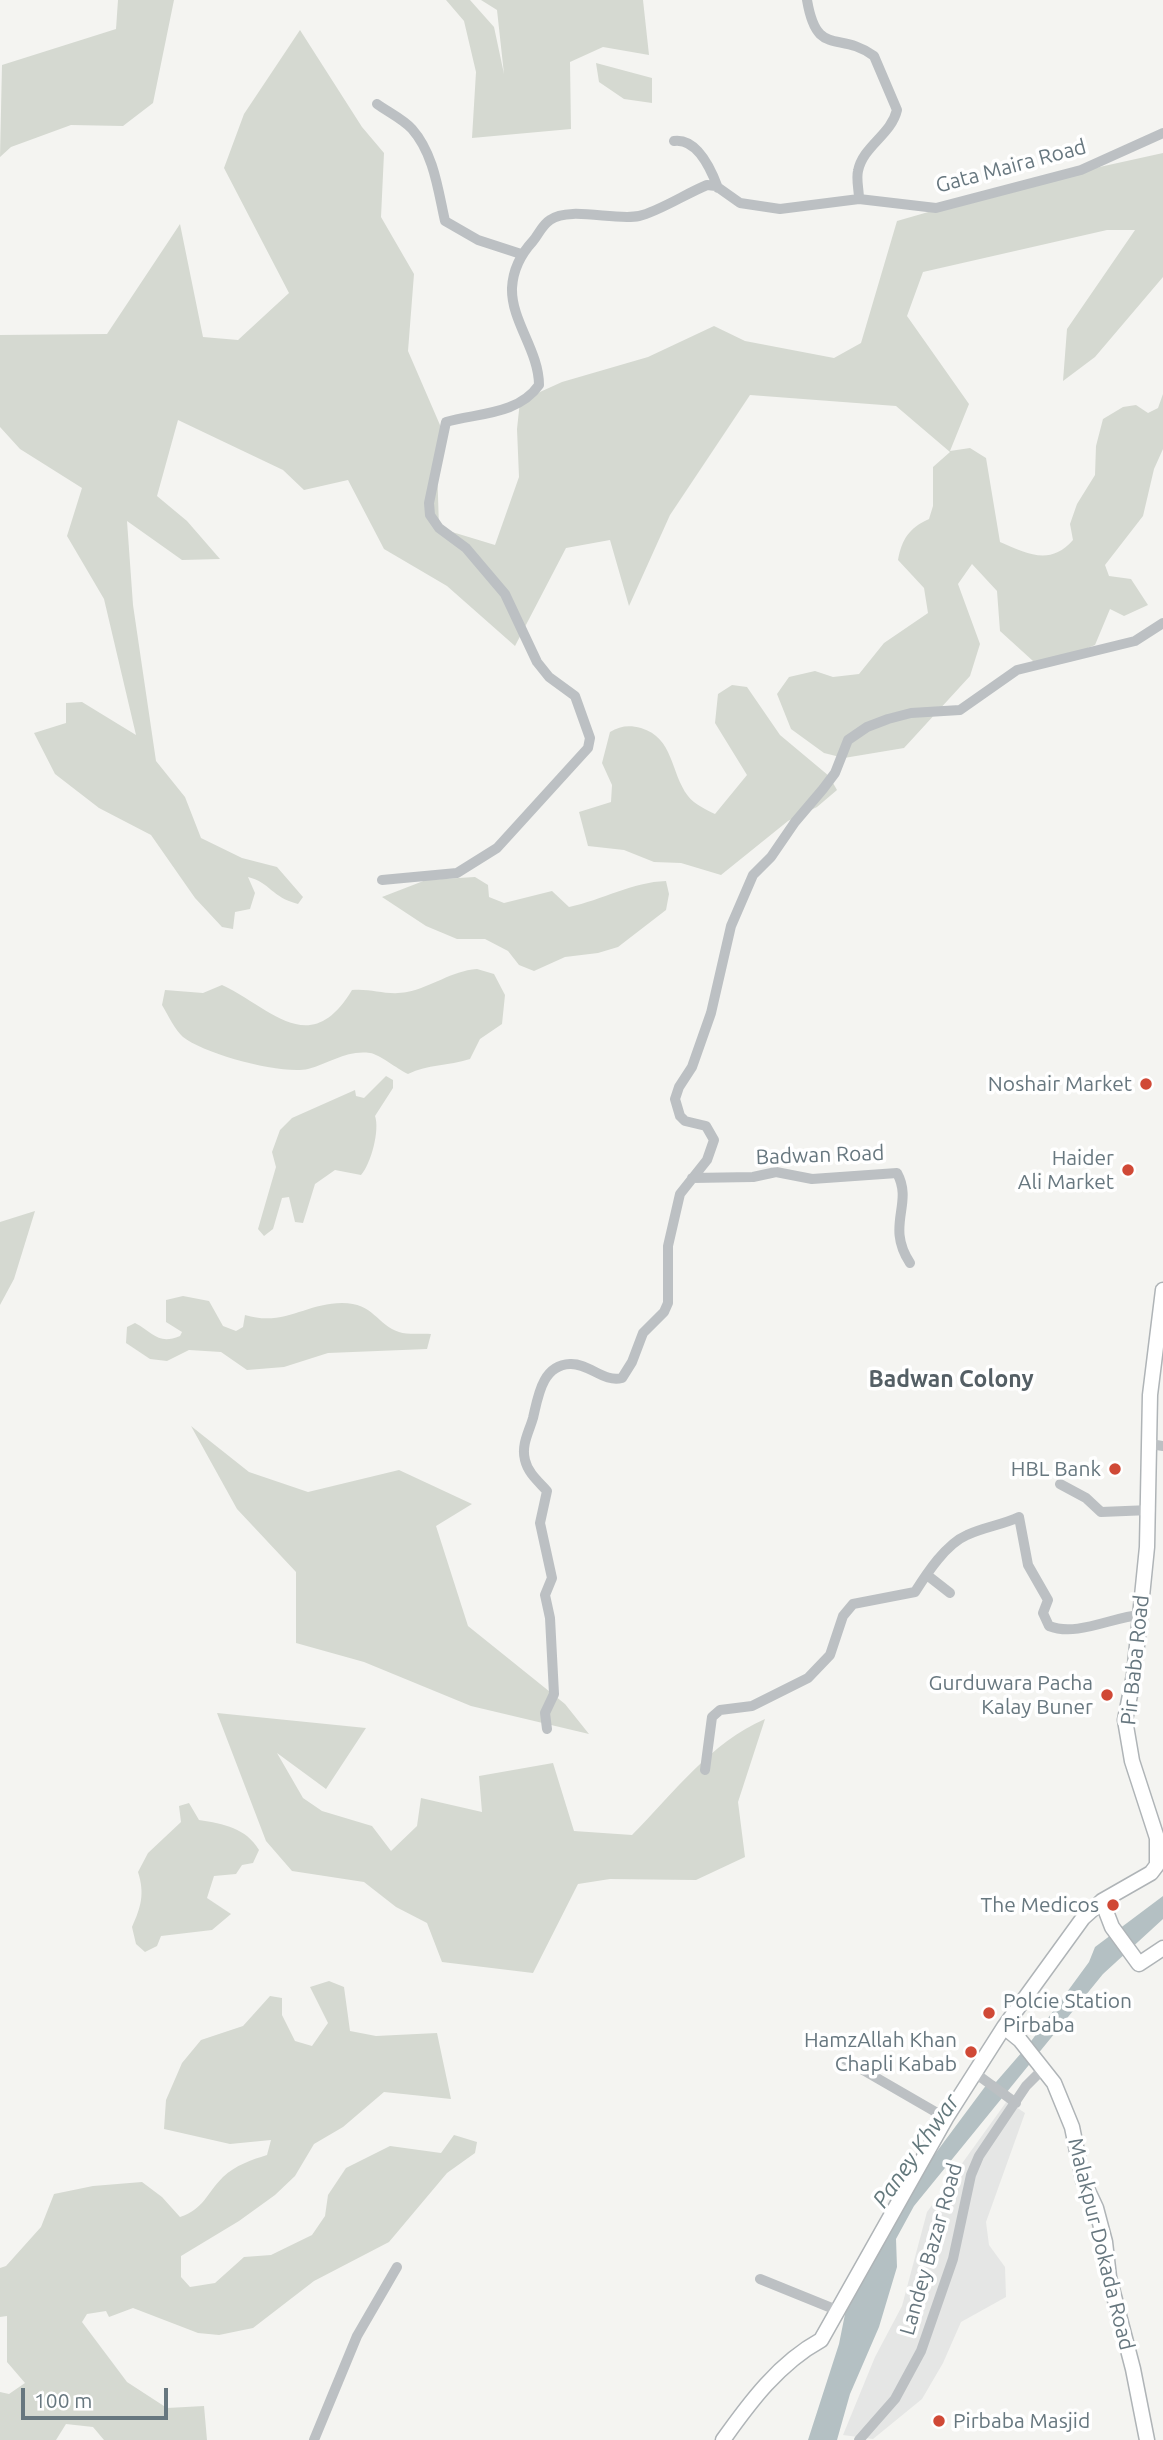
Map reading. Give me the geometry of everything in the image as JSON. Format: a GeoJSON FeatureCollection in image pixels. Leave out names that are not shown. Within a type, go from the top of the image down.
{"type":"FeatureCollection","features":[{"type":"Feature","properties":{"kind":"main road","name":"Pir Baba Road"},"geometry":{"type":"LineString","coordinates":[[1102,1901],[1151,1873],[1159,1859],[1157,1838],[1127,1741],[1125,1720],[1140,1615],[1156,1445],[1150,1395],[1163,1290]]}},
{"type":"Feature","properties":{"kind":"main road"},"geometry":{"type":"LineString","coordinates":[[723,2440],[756,2395],[808,2347],[821,2340],[946,2118],[1004,2027],[1083,1918],[1102,1901],[1112,1927],[1139,1964],[1163,1948]]}},
{"type":"Feature","properties":{"kind":"main road","name":"Malakpur Dokada Road"},"geometry":{"type":"LineString","coordinates":[[1004,2027],[1020,2040],[1063,2103],[1083,2180],[1096,2208],[1147,2440]]}},
{"type":"Feature","properties":{"kind":"street"},"geometry":{"type":"LineString","coordinates":[[807,0],[815,31],[821,37],[867,51],[874,57],[897,110],[883,136],[864,156],[857,172],[859,199]]}},
{"type":"Feature","properties":{"kind":"street"},"geometry":{"type":"LineString","coordinates":[[377,104],[411,127],[418,138],[440,189],[445,221],[478,240],[521,254]]}},
{"type":"Feature","properties":{"kind":"street","name":"Gata Maira Road"},"geometry":{"type":"LineString","coordinates":[[718,188],[740,203],[780,209],[859,199],[936,208],[1081,170],[1163,133]]}},
{"type":"Feature","properties":{"kind":"street"},"geometry":{"type":"LineString","coordinates":[[674,141],[685,141],[694,147],[718,188]]}},
{"type":"Feature","properties":{"kind":"street"},"geometry":{"type":"LineString","coordinates":[[382,880],[457,873],[497,848],[527,819],[588,748],[590,738],[576,696],[549,677],[537,662],[505,594],[466,548],[439,528],[430,515],[429,503],[446,422],[496,412],[533,394],[540,385],[529,340],[513,302],[512,286],[521,254],[553,218],[570,215],[637,216],[651,213],[707,185],[718,188]]}},
{"type":"Feature","properties":{"kind":"street"},"geometry":{"type":"LineString","coordinates":[[547,1729],[545,1713],[554,1694],[550,1618],[545,1595],[552,1578],[540,1523],[547,1491],[527,1470],[524,1446],[541,1385],[557,1367],[583,1365],[617,1380],[622,1378],[632,1362],[643,1333],[659,1318],[667,1303],[670,1229],[680,1194],[707,1160],[714,1140],[706,1126],[680,1116],[676,1099],[678,1087],[692,1066],[711,1013],[731,926],[753,875],[771,858],[795,822],[835,773],[848,740],[867,727],[911,713],[960,710],[1017,670],[1135,641],[1163,623]]}},
{"type":"Feature","properties":{"kind":"street","name":"Badwan Road"},"geometry":{"type":"LineString","coordinates":[[692,1178],[752,1177],[776,1172],[812,1179],[894,1172],[901,1179],[903,1189],[897,1235],[901,1249],[910,1263]]}},
{"type":"Feature","properties":{"kind":"street"},"geometry":{"type":"LineString","coordinates":[[1060,1484],[1086,1498],[1101,1512],[1150,1510]]}},
{"type":"Feature","properties":{"kind":"street"},"geometry":{"type":"LineString","coordinates":[[705,1770],[712,1717],[720,1710],[752,1706],[808,1678],[830,1655],[843,1616],[853,1604],[915,1592],[927,1575],[964,1536],[1019,1517],[1028,1565],[1048,1600],[1043,1613],[1049,1626],[1059,1629],[1109,1623],[1140,1615]]}},
{"type":"Feature","properties":{"kind":"street"},"geometry":{"type":"LineString","coordinates":[[927,1575],[950,1593]]}},
{"type":"Feature","properties":{"kind":"street"},"geometry":{"type":"LineString","coordinates":[[844,2059],[946,2118]]}},
{"type":"Feature","properties":{"kind":"street","name":"Landey Bazar Road"},"geometry":{"type":"LineString","coordinates":[[859,2440],[895,2399],[921,2351],[953,2259],[971,2175],[988,2140],[1040,2066]]}},
{"type":"Feature","properties":{"kind":"street"},"geometry":{"type":"LineString","coordinates":[[975,2073],[1016,2103]]}},
{"type":"Feature","properties":{"kind":"street"},"geometry":{"type":"LineString","coordinates":[[314,2440],[358,2336],[397,2267]]}},
{"type":"Feature","properties":{"kind":"street"},"geometry":{"type":"LineString","coordinates":[[760,2279],[839,2311]]}},
{"type":"Feature","properties":{"kind":"shaded area"},"geometry":{"type":"Polygon","coordinates":[[[118,0],[174,0],[153,103],[123,126],[71,125],[11,147],[0,157],[2,65],[116,29],[118,0]]]}},
{"type":"Feature","properties":{"kind":"shaded area"},"geometry":{"type":"Polygon","coordinates":[[[446,0],[470,0],[494,27],[504,74],[497,10],[481,0],[643,0],[649,55],[603,47],[570,62],[571,129],[472,138],[476,72],[464,21],[446,0]]]}},
{"type":"Feature","properties":{"kind":"shaded area"},"geometry":{"type":"Polygon","coordinates":[[[300,30],[362,127],[384,153],[381,217],[414,274],[408,351],[443,432],[437,464],[439,528],[495,545],[519,477],[517,429],[520,401],[562,382],[648,357],[714,326],[745,341],[834,358],[861,343],[897,221],[1036,181],[1163,153],[1163,277],[1095,357],[1063,381],[1067,329],[1135,230],[1107,230],[923,272],[907,316],[969,404],[950,451],[970,448],[986,458],[1000,542],[1029,553],[1056,553],[1073,540],[1070,524],[1077,504],[1095,475],[1096,446],[1103,419],[1123,407],[1136,405],[1148,413],[1158,408],[1163,394],[1163,449],[1154,469],[1143,516],[1105,565],[1109,576],[1131,579],[1148,605],[1124,616],[1110,609],[1095,645],[1059,660],[1033,661],[1000,631],[997,591],[972,564],[958,584],[980,644],[970,676],[904,748],[844,758],[824,753],[791,729],[777,694],[789,677],[815,671],[833,677],[859,674],[884,643],[928,613],[924,588],[898,560],[908,535],[916,526],[929,519],[933,506],[933,467],[950,452],[896,406],[750,395],[670,515],[629,606],[610,540],[566,548],[515,646],[447,586],[384,549],[348,480],[304,490],[283,470],[178,420],[157,496],[187,521],[220,559],[182,560],[127,521],[133,605],[156,761],[185,797],[201,838],[242,858],[277,867],[303,897],[298,904],[289,901],[248,877],[255,893],[250,909],[235,912],[233,929],[222,927],[195,898],[151,835],[99,808],[55,774],[34,733],[66,723],[66,703],[82,702],[136,735],[104,599],[67,536],[82,488],[20,449],[0,427],[0,335],[107,334],[180,224],[203,337],[238,340],[289,293],[224,168],[244,114],[300,30]]]}},
{"type":"Feature","properties":{"kind":"shaded area"},"geometry":{"type":"Polygon","coordinates":[[[596,63],[652,78],[652,103],[624,99],[599,82],[596,63]]]}},
{"type":"Feature","properties":{"kind":"shaded area"},"geometry":{"type":"Polygon","coordinates":[[[732,685],[747,687],[780,735],[829,776],[837,790],[817,807],[788,821],[721,875],[681,863],[654,862],[624,850],[588,846],[579,812],[611,802],[612,785],[602,763],[610,732],[621,727],[641,728],[660,739],[688,796],[715,814],[747,775],[715,723],[718,694],[732,685]]]}},
{"type":"Feature","properties":{"kind":"shaded area"},"geometry":{"type":"Polygon","coordinates":[[[475,877],[488,885],[489,897],[504,903],[552,891],[569,907],[642,884],[666,881],[669,894],[666,910],[618,947],[598,953],[565,957],[534,971],[519,965],[508,951],[485,939],[457,939],[426,926],[382,897],[426,880],[475,877]]]}},
{"type":"Feature","properties":{"kind":"shaded area"},"geometry":{"type":"Polygon","coordinates":[[[477,969],[494,974],[505,995],[502,1024],[480,1039],[470,1059],[423,1068],[408,1074],[370,1053],[353,1053],[308,1069],[296,1070],[244,1062],[193,1044],[174,1026],[162,1005],[165,990],[203,993],[222,985],[274,1015],[305,1025],[321,1022],[336,1011],[352,990],[407,992],[477,969]]]}},
{"type":"Feature","properties":{"kind":"shaded area"},"geometry":{"type":"Polygon","coordinates":[[[386,1076],[393,1080],[393,1088],[375,1116],[374,1147],[365,1170],[361,1175],[335,1170],[315,1184],[303,1223],[295,1222],[289,1197],[282,1198],[273,1229],[264,1236],[258,1229],[276,1167],[272,1152],[280,1130],[292,1118],[355,1090],[356,1096],[364,1098],[386,1076]]]}},
{"type":"Feature","properties":{"kind":"shaded area"},"geometry":{"type":"Polygon","coordinates":[[[35,1211],[14,1279],[0,1305],[0,1222],[35,1211]]]}},
{"type":"Feature","properties":{"kind":"shaded area"},"geometry":{"type":"Polygon","coordinates":[[[183,1296],[209,1301],[223,1326],[236,1331],[243,1327],[245,1315],[272,1318],[342,1303],[368,1310],[385,1325],[399,1332],[431,1334],[427,1349],[328,1353],[284,1367],[247,1370],[221,1352],[189,1350],[167,1361],[150,1359],[126,1343],[127,1327],[135,1323],[156,1337],[166,1339],[180,1336],[182,1332],[166,1322],[166,1300],[183,1296]]]}},
{"type":"Feature","properties":{"kind":"shaded area"},"geometry":{"type":"Polygon","coordinates":[[[191,1426],[249,1472],[308,1492],[399,1470],[472,1504],[436,1526],[468,1626],[565,1704],[589,1734],[471,1706],[364,1662],[296,1643],[296,1572],[237,1509],[191,1426]]]}},
{"type":"Feature","properties":{"kind":"shaded area"},"geometry":{"type":"Polygon","coordinates":[[[217,1713],[366,1728],[326,1789],[277,1753],[303,1798],[322,1811],[372,1826],[391,1851],[417,1826],[421,1798],[482,1812],[479,1776],[553,1763],[574,1831],[632,1835],[710,1755],[745,1729],[765,1719],[738,1802],[745,1857],[696,1880],[610,1879],[578,1884],[533,1973],[442,1962],[427,1923],[396,1907],[364,1882],[292,1871],[266,1841],[217,1713]]]}},
{"type":"Feature","properties":{"kind":"shaded area"},"geometry":{"type":"Polygon","coordinates":[[[189,1803],[199,1820],[226,1825],[241,1832],[259,1850],[253,1863],[242,1865],[236,1874],[214,1876],[207,1898],[231,1914],[212,1930],[161,1936],[157,1946],[145,1952],[136,1944],[132,1927],[141,1900],[138,1872],[148,1853],[181,1822],[179,1806],[189,1803]]]}},
{"type":"Feature","properties":{"kind":"shaded area"},"geometry":{"type":"Polygon","coordinates":[[[1163,1896],[1163,1919],[1103,1974],[914,2206],[896,2239],[897,2267],[879,2327],[850,2394],[837,2440],[808,2440],[839,2344],[845,2314],[906,2193],[990,2080],[996,2082],[1029,2044],[1089,1962],[1095,1947],[1163,1896]]]}},
{"type":"Feature","properties":{"kind":"shaded area"},"geometry":{"type":"Polygon","coordinates":[[[329,1981],[344,1987],[350,2031],[376,2036],[437,2033],[451,2099],[384,2092],[343,2127],[314,2144],[295,2176],[275,2195],[239,2221],[181,2256],[181,2277],[190,2287],[215,2283],[244,2257],[271,2255],[312,2235],[325,2216],[328,2195],[346,2168],[390,2146],[441,2153],[454,2135],[477,2142],[475,2153],[447,2173],[389,2242],[314,2281],[253,2328],[219,2335],[198,2333],[133,2308],[109,2317],[106,2311],[87,2314],[82,2322],[127,2382],[167,2408],[204,2406],[207,2440],[104,2440],[93,2427],[66,2424],[56,2440],[0,2440],[0,2392],[9,2394],[25,2383],[7,2362],[7,2316],[0,2317],[0,2268],[6,2266],[41,2227],[54,2194],[93,2186],[142,2182],[162,2197],[180,2217],[200,2205],[228,2173],[244,2163],[267,2155],[271,2140],[230,2144],[164,2129],[166,2100],[182,2063],[201,2040],[243,2026],[270,1996],[282,1998],[282,2015],[295,2041],[312,2046],[328,2023],[310,1987],[329,1981]]]}},
{"type":"Feature","properties":{"kind":"shaded area"},"geometry":{"type":"Polygon","coordinates":[[[1007,2101],[1025,2113],[986,2222],[989,2245],[1005,2267],[1006,2297],[961,2322],[943,2363],[922,2399],[873,2439],[843,2435],[875,2357],[902,2306],[927,2212],[1007,2101]]]}},
{"type":"Feature","properties":{"kind":"place","name":"Noshair Market"},"geometry":{"type":"Point","coordinates":[1146,1084]}},
{"type":"Feature","properties":{"kind":"place","name":"Haider Ali Market"},"geometry":{"type":"Point","coordinates":[1128,1170]}},
{"type":"Feature","properties":{"kind":"place","name":"HBL Bank"},"geometry":{"type":"Point","coordinates":[1115,1469]}},
{"type":"Feature","properties":{"kind":"place","name":"Gurduwara Pacha Kalay Buner"},"geometry":{"type":"Point","coordinates":[1107,1695]}},
{"type":"Feature","properties":{"kind":"place","name":"The Medicos"},"geometry":{"type":"Point","coordinates":[1113,1905]}},
{"type":"Feature","properties":{"kind":"place","name":"Polcie Station Pirbaba"},"geometry":{"type":"Point","coordinates":[989,2013]}},
{"type":"Feature","properties":{"kind":"place","name":"HamzAllah Khan Chapli Kabab"},"geometry":{"type":"Point","coordinates":[971,2052]}},
{"type":"Feature","properties":{"kind":"place","name":"Pirbaba Masjid"},"geometry":{"type":"Point","coordinates":[939,2421]}},
{"type":"Feature","properties":{"kind":"district","name":"Badwan Colony"},"geometry":{"type":"Point","coordinates":[951,1379]}},
{"type":"Feature","properties":{"kind":"water label","name":"Paney Khwar"},"geometry":{"type":"Point","coordinates":[916,2151]}}]}
